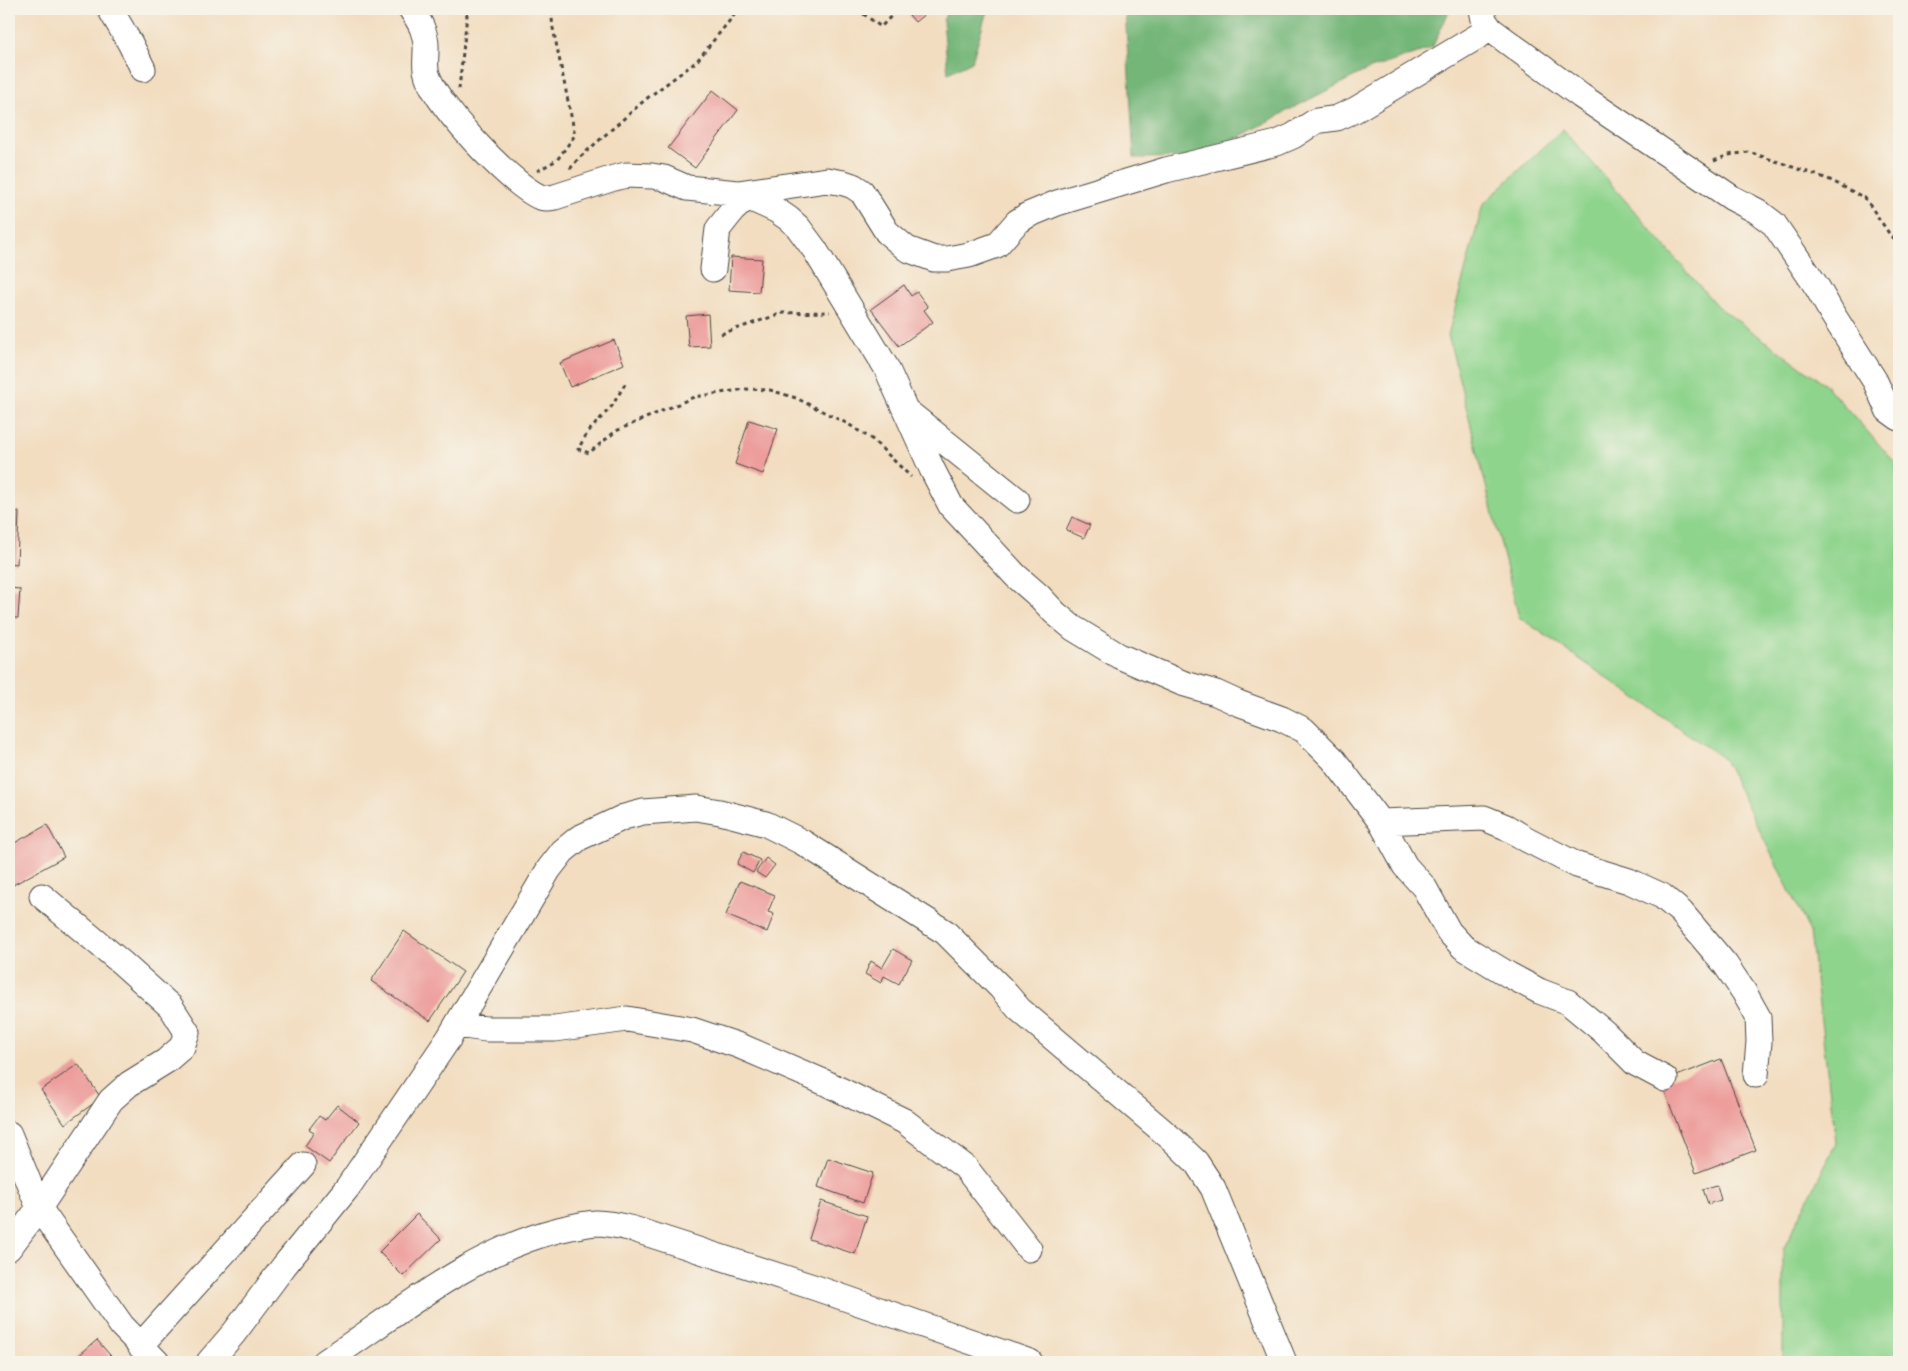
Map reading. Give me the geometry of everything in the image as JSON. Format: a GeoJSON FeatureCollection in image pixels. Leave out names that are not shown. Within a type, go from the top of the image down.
{"type":"FeatureCollection","features":[{"type":"Feature","properties":{"kind":"street"},"geometry":{"type":"LineString","coordinates":[[110,9],[143,69]]}},
{"type":"Feature","properties":{"kind":"street"},"geometry":{"type":"LineString","coordinates":[[411,9],[424,32],[427,43],[426,70],[432,85],[456,120],[501,169],[517,183],[539,197],[546,199],[626,175],[664,178],[687,188],[743,195],[827,180],[844,182],[862,192],[887,232],[907,249],[934,259],[947,260],[969,255],[997,245],[1017,222],[1028,215],[1057,203],[1166,170],[1277,143],[1293,136],[1316,121],[1337,118],[1354,110],[1486,19],[1581,96],[1732,198],[1757,211],[1774,224],[1817,287],[1874,381],[1888,410],[1899,418]]}},
{"type":"Feature","properties":{"kind":"street"},"geometry":{"type":"LineString","coordinates":[[712,270],[718,230],[743,195]]}},
{"type":"Feature","properties":{"kind":"street"},"geometry":{"type":"LineString","coordinates":[[743,195],[776,210],[798,228],[815,250],[886,368],[951,506],[1016,576],[1064,621],[1084,636],[1150,670],[1182,683],[1216,693],[1282,719],[1304,730],[1333,759],[1381,822],[1405,866],[1424,887],[1450,932],[1463,947],[1531,987],[1568,1002],[1604,1032],[1635,1063],[1665,1079]]}},
{"type":"Feature","properties":{"kind":"street"},"geometry":{"type":"LineString","coordinates":[[905,410],[1018,500]]}},
{"type":"Feature","properties":{"kind":"street"},"geometry":{"type":"LineString","coordinates":[[209,1362],[234,1333],[284,1266],[348,1187],[457,1026],[549,869],[563,851],[579,838],[624,817],[643,812],[678,808],[696,808],[720,812],[766,824],[802,842],[945,932],[1026,1015],[1172,1139],[1196,1162],[1220,1204],[1284,1362]]}},
{"type":"Feature","properties":{"kind":"street"},"geometry":{"type":"LineString","coordinates":[[1381,822],[1484,818],[1506,827],[1526,840],[1577,865],[1629,881],[1662,896],[1681,912],[1725,964],[1758,1016],[1759,1042],[1756,1075]]}},
{"type":"Feature","properties":{"kind":"street"},"geometry":{"type":"LineString","coordinates":[[9,1248],[39,1208],[111,1100],[129,1084],[166,1061],[182,1048],[187,1032],[172,1007],[115,956],[42,896]]}},
{"type":"Feature","properties":{"kind":"street"},"geometry":{"type":"LineString","coordinates":[[457,1026],[555,1029],[627,1019],[692,1030],[740,1046],[826,1083],[904,1121],[965,1167],[1029,1249]]}},
{"type":"Feature","properties":{"kind":"street"},"geometry":{"type":"LineString","coordinates":[[9,1134],[39,1208],[122,1326],[148,1354],[303,1165]]}},
{"type":"Feature","properties":{"kind":"street"},"geometry":{"type":"LineString","coordinates":[[325,1362],[469,1266],[501,1250],[540,1235],[576,1226],[596,1224],[633,1229],[816,1288],[1030,1362]]}},
{"type":"Feature","properties":{"kind":"path"},"geometry":{"type":"LineString","coordinates":[[456,120],[467,15],[463,9]]}},
{"type":"Feature","properties":{"kind":"path"},"geometry":{"type":"LineString","coordinates":[[517,183],[557,160],[575,135],[553,28],[551,9]]}},
{"type":"Feature","properties":{"kind":"path"},"geometry":{"type":"LineString","coordinates":[[568,172],[578,159],[646,98],[696,62],[739,9]]}},
{"type":"Feature","properties":{"kind":"path"},"geometry":{"type":"LineString","coordinates":[[857,9],[881,27],[892,15]]}},
{"type":"Feature","properties":{"kind":"path"},"geometry":{"type":"LineString","coordinates":[[1692,171],[1728,155],[1749,152],[1828,179],[1865,198],[1899,248]]}},
{"type":"Feature","properties":{"kind":"path"},"geometry":{"type":"LineString","coordinates":[[721,334],[783,313],[853,312]]}},
{"type":"Feature","properties":{"kind":"path"},"geometry":{"type":"LineString","coordinates":[[625,384],[612,406],[588,432],[578,449],[589,454],[616,431],[694,397],[746,389],[770,390],[796,398],[848,424],[873,440],[916,482]]}},
{"type":"Feature","properties":{"kind":"green space"},"geometry":{"type":"Polygon","coordinates":[[[948,9],[991,9],[987,11],[972,61],[948,73],[943,21],[948,9]]]}},
{"type":"Feature","properties":{"kind":"green space"},"geometry":{"type":"Polygon","coordinates":[[[1125,9],[1450,9],[1432,48],[1365,71],[1204,157],[1134,158],[1125,9]]]}},
{"type":"Feature","properties":{"kind":"green space"},"geometry":{"type":"Polygon","coordinates":[[[1563,129],[1717,306],[1824,383],[1899,467],[1899,1362],[1783,1362],[1783,1250],[1836,1143],[1810,932],[1724,759],[1519,617],[1448,335],[1483,204],[1563,129]]]}},
{"type":"Feature","properties":{"kind":"building"},"geometry":{"type":"Polygon","coordinates":[[[904,9],[931,9],[915,22],[904,9]]]}},
{"type":"Feature","properties":{"kind":"building"},"geometry":{"type":"Polygon","coordinates":[[[713,90],[738,110],[695,168],[668,148],[713,90]]]}},
{"type":"Feature","properties":{"kind":"building"},"geometry":{"type":"Polygon","coordinates":[[[731,257],[762,259],[759,292],[729,290],[731,257]]]}},
{"type":"Feature","properties":{"kind":"building"},"geometry":{"type":"Polygon","coordinates":[[[904,285],[911,296],[917,292],[928,307],[924,310],[933,322],[899,346],[871,309],[904,285]]]}},
{"type":"Feature","properties":{"kind":"building"},"geometry":{"type":"Polygon","coordinates":[[[708,314],[710,346],[689,347],[686,316],[708,314]]]}},
{"type":"Feature","properties":{"kind":"building"},"geometry":{"type":"Polygon","coordinates":[[[614,340],[624,364],[570,387],[560,363],[614,340]]]}},
{"type":"Feature","properties":{"kind":"building"},"geometry":{"type":"Polygon","coordinates":[[[749,420],[778,429],[763,474],[735,464],[749,420]]]}},
{"type":"Feature","properties":{"kind":"building"},"geometry":{"type":"Polygon","coordinates":[[[9,512],[19,512],[17,564],[9,563],[9,512]]]}},
{"type":"Feature","properties":{"kind":"building"},"geometry":{"type":"Polygon","coordinates":[[[1072,517],[1090,525],[1084,538],[1066,530],[1072,517]]]}},
{"type":"Feature","properties":{"kind":"building"},"geometry":{"type":"Polygon","coordinates":[[[9,588],[20,589],[18,618],[9,618],[9,588]]]}},
{"type":"Feature","properties":{"kind":"building"},"geometry":{"type":"Polygon","coordinates":[[[47,825],[64,857],[13,885],[9,878],[9,846],[47,825]]]}},
{"type":"Feature","properties":{"kind":"building"},"geometry":{"type":"Polygon","coordinates":[[[743,852],[760,860],[753,873],[737,864],[743,852]]]}},
{"type":"Feature","properties":{"kind":"building"},"geometry":{"type":"Polygon","coordinates":[[[766,858],[775,865],[765,878],[756,872],[766,858]]]}},
{"type":"Feature","properties":{"kind":"building"},"geometry":{"type":"Polygon","coordinates":[[[740,881],[775,895],[768,912],[774,914],[767,932],[726,915],[740,881]]]}},
{"type":"Feature","properties":{"kind":"building"},"geometry":{"type":"Polygon","coordinates":[[[404,931],[463,972],[430,1021],[371,981],[404,931]]]}},
{"type":"Feature","properties":{"kind":"building"},"geometry":{"type":"Polygon","coordinates":[[[893,949],[912,960],[899,984],[884,976],[881,983],[865,974],[871,961],[882,968],[893,949]]]}},
{"type":"Feature","properties":{"kind":"building"},"geometry":{"type":"Polygon","coordinates":[[[1721,1059],[1756,1150],[1696,1173],[1661,1082],[1721,1059]]]}},
{"type":"Feature","properties":{"kind":"building"},"geometry":{"type":"Polygon","coordinates":[[[78,1064],[101,1098],[65,1124],[41,1090],[78,1064]]]}},
{"type":"Feature","properties":{"kind":"building"},"geometry":{"type":"Polygon","coordinates":[[[337,1105],[359,1122],[329,1163],[305,1146],[314,1132],[309,1129],[319,1116],[325,1120],[337,1105]]]}},
{"type":"Feature","properties":{"kind":"building"},"geometry":{"type":"Polygon","coordinates":[[[828,1158],[873,1173],[863,1203],[818,1187],[828,1158]]]}},
{"type":"Feature","properties":{"kind":"building"},"geometry":{"type":"Polygon","coordinates":[[[1717,1185],[1721,1200],[1708,1204],[1703,1189],[1717,1185]]]}},
{"type":"Feature","properties":{"kind":"building"},"geometry":{"type":"Polygon","coordinates":[[[821,1201],[867,1216],[855,1254],[809,1239],[821,1201]]]}},
{"type":"Feature","properties":{"kind":"building"},"geometry":{"type":"Polygon","coordinates":[[[417,1214],[441,1239],[403,1276],[379,1252],[417,1214]]]}},
{"type":"Feature","properties":{"kind":"building"},"geometry":{"type":"Polygon","coordinates":[[[97,1340],[116,1362],[71,1362],[97,1340]]]}}]}
